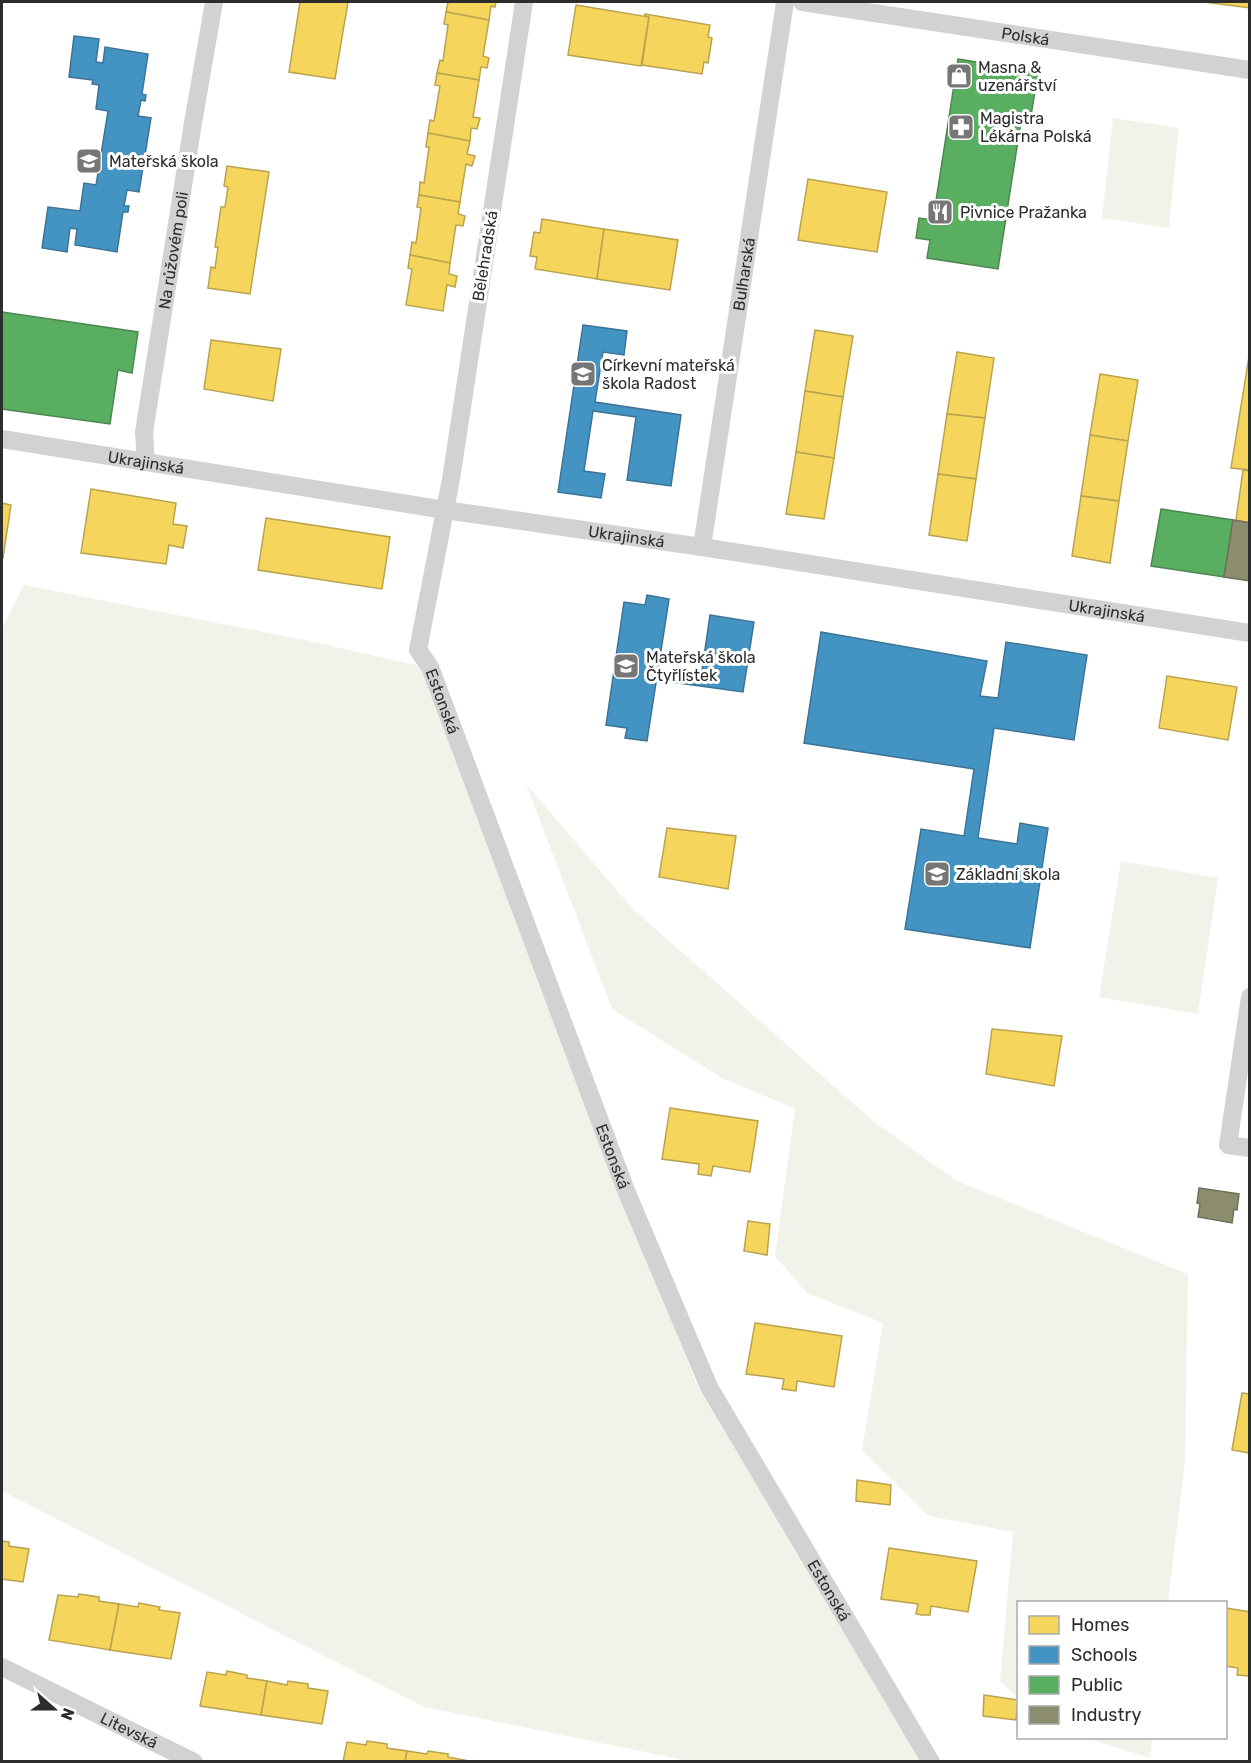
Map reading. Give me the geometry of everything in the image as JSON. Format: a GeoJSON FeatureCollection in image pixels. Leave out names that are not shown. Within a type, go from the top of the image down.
{"type":"FeatureCollection","features":[{"type":"Feature","properties":{"kind":"street","name":"Na růžovém poli"},"geometry":{"type":"LineString","coordinates":[[146,462],[144,432],[214,2]]}},
{"type":"Feature","properties":{"kind":"street","name":"Bělehradská"},"geometry":{"type":"LineString","coordinates":[[445,510],[524,2]]}},
{"type":"Feature","properties":{"kind":"street","name":"Bulharská"},"geometry":{"type":"LineString","coordinates":[[702,547],[785,2]]}},
{"type":"Feature","properties":{"kind":"street","name":"Polská"},"geometry":{"type":"LineString","coordinates":[[802,2],[1250,70]]}},
{"type":"Feature","properties":{"kind":"street","name":"Ukrajinská"},"geometry":{"type":"LineString","coordinates":[[2,439],[445,510],[702,547],[1250,633]]}},
{"type":"Feature","properties":{"kind":"street","name":"Estonská"},"geometry":{"type":"LineString","coordinates":[[445,510],[418,650],[430,667],[622,1180],[709,1387],[931,1761]]}},
{"type":"Feature","properties":{"kind":"street"},"geometry":{"type":"LineString","coordinates":[[1250,997],[1228,1145],[1250,1148]]}},
{"type":"Feature","properties":{"kind":"street","name":"Litevská"},"geometry":{"type":"LineString","coordinates":[[2,1667],[194,1761]]}},
{"type":"Feature","properties":{"kind":"shaded area"},"geometry":{"type":"Polygon","coordinates":[[[1113,118],[1179,128],[1169,228],[1102,218],[1113,118]]]}},
{"type":"Feature","properties":{"kind":"shaded area"},"geometry":{"type":"Polygon","coordinates":[[[24,585],[310,641],[424,667],[613,1175],[698,1387],[924,1761],[689,1761],[424,1707],[2,1491],[2,628],[24,585]]]}},
{"type":"Feature","properties":{"kind":"shaded area"},"geometry":{"type":"Polygon","coordinates":[[[526,784],[632,908],[873,1121],[957,1181],[1188,1274],[1185,1462],[1168,1601],[1017,1601],[1017,1697],[1000,1681],[1013,1532],[929,1516],[862,1450],[883,1323],[807,1293],[775,1256],[795,1109],[722,1078],[612,1009],[526,784]]]}},
{"type":"Feature","properties":{"kind":"shaded area"},"geometry":{"type":"Polygon","coordinates":[[[1121,861],[1218,878],[1198,1014],[1099,997],[1121,861]]]}},
{"type":"Feature","properties":{"kind":"shaded area"},"geometry":{"type":"Polygon","coordinates":[[[1090,1739],[1152,1739],[1150,1758],[1090,1739]]]}},
{"type":"Feature","properties":{"kind":"building: Homes"},"geometry":{"type":"Polygon","coordinates":[[[300,2],[348,2],[335,79],[289,72],[300,2]]]}},
{"type":"Feature","properties":{"kind":"building: Homes"},"geometry":{"type":"Polygon","coordinates":[[[448,2],[496,2],[495,7],[491,6],[489,20],[446,12],[448,2]]]}},
{"type":"Feature","properties":{"kind":"building: Homes"},"geometry":{"type":"Polygon","coordinates":[[[1204,2],[1250,2],[1250,8],[1204,2]]]}},
{"type":"Feature","properties":{"kind":"building: Homes"},"geometry":{"type":"Polygon","coordinates":[[[576,5],[649,17],[641,66],[568,55],[576,5]]]}},
{"type":"Feature","properties":{"kind":"building: Homes"},"geometry":{"type":"Polygon","coordinates":[[[446,12],[489,20],[483,56],[489,58],[487,68],[481,67],[479,80],[437,73],[440,60],[443,61],[448,25],[444,24],[446,12]]]}},
{"type":"Feature","properties":{"kind":"building: Homes"},"geometry":{"type":"Polygon","coordinates":[[[645,14],[710,25],[708,37],[712,38],[708,63],[704,62],[702,74],[642,65],[649,17],[645,14]]]}},
{"type":"Feature","properties":{"kind":"building: Homes"},"geometry":{"type":"Polygon","coordinates":[[[437,73],[479,80],[473,117],[480,118],[477,129],[471,128],[470,141],[428,133],[430,120],[434,121],[440,86],[435,85],[437,73]]]}},
{"type":"Feature","properties":{"kind":"building: Homes"},"geometry":{"type":"Polygon","coordinates":[[[428,133],[470,141],[467,154],[475,156],[472,166],[466,164],[460,202],[419,195],[420,182],[424,183],[429,147],[426,147],[428,133]]]}},
{"type":"Feature","properties":{"kind":"building: Homes"},"geometry":{"type":"Polygon","coordinates":[[[227,166],[269,172],[250,294],[208,288],[211,267],[215,268],[218,247],[215,247],[221,207],[225,207],[228,187],[224,186],[227,166]]]}},
{"type":"Feature","properties":{"kind":"building: Homes"},"geometry":{"type":"Polygon","coordinates":[[[808,179],[887,192],[877,252],[798,240],[808,179]]]}},
{"type":"Feature","properties":{"kind":"building: Homes"},"geometry":{"type":"Polygon","coordinates":[[[419,195],[460,202],[458,214],[465,216],[463,226],[456,225],[450,263],[410,255],[412,242],[416,243],[421,208],[417,207],[419,195]]]}},
{"type":"Feature","properties":{"kind":"building: Homes"},"geometry":{"type":"Polygon","coordinates":[[[542,219],[604,229],[597,279],[535,269],[537,257],[530,256],[534,232],[540,233],[542,219]]]}},
{"type":"Feature","properties":{"kind":"building: Homes"},"geometry":{"type":"Polygon","coordinates":[[[604,229],[678,240],[670,290],[597,279],[604,229]]]}},
{"type":"Feature","properties":{"kind":"building: Homes"},"geometry":{"type":"Polygon","coordinates":[[[410,255],[450,263],[449,274],[457,276],[455,287],[447,285],[443,311],[406,305],[412,269],[408,268],[410,255]]]}},
{"type":"Feature","properties":{"kind":"building: Homes"},"geometry":{"type":"Polygon","coordinates":[[[815,330],[853,336],[843,397],[805,391],[815,330]]]}},
{"type":"Feature","properties":{"kind":"building: Homes"},"geometry":{"type":"Polygon","coordinates":[[[211,340],[281,349],[273,401],[204,389],[211,340]]]}},
{"type":"Feature","properties":{"kind":"building: Homes"},"geometry":{"type":"Polygon","coordinates":[[[1250,350],[1250,470],[1231,468],[1250,350]]]}},
{"type":"Feature","properties":{"kind":"building: Homes"},"geometry":{"type":"Polygon","coordinates":[[[957,352],[994,358],[985,418],[947,414],[957,352]]]}},
{"type":"Feature","properties":{"kind":"building: Homes"},"geometry":{"type":"Polygon","coordinates":[[[1100,374],[1138,380],[1128,441],[1090,435],[1100,374]]]}},
{"type":"Feature","properties":{"kind":"building: Homes"},"geometry":{"type":"Polygon","coordinates":[[[805,391],[843,397],[834,458],[796,452],[805,391]]]}},
{"type":"Feature","properties":{"kind":"building: Homes"},"geometry":{"type":"Polygon","coordinates":[[[947,414],[985,418],[976,479],[938,474],[947,414]]]}},
{"type":"Feature","properties":{"kind":"building: Homes"},"geometry":{"type":"Polygon","coordinates":[[[1090,435],[1128,441],[1119,501],[1081,496],[1090,435]]]}},
{"type":"Feature","properties":{"kind":"building: Homes"},"geometry":{"type":"Polygon","coordinates":[[[796,452],[834,458],[824,519],[786,514],[796,452]]]}},
{"type":"Feature","properties":{"kind":"building: Homes"},"geometry":{"type":"Polygon","coordinates":[[[1243,470],[1250,471],[1250,523],[1236,520],[1243,470]]]}},
{"type":"Feature","properties":{"kind":"building: Homes"},"geometry":{"type":"Polygon","coordinates":[[[938,474],[976,479],[967,541],[929,535],[938,474]]]}},
{"type":"Feature","properties":{"kind":"building: Homes"},"geometry":{"type":"Polygon","coordinates":[[[91,489],[176,503],[173,524],[187,526],[183,548],[169,545],[166,564],[81,553],[91,489]]]}},
{"type":"Feature","properties":{"kind":"building: Homes"},"geometry":{"type":"Polygon","coordinates":[[[1081,496],[1119,501],[1110,563],[1072,556],[1081,496]]]}},
{"type":"Feature","properties":{"kind":"building: Homes"},"geometry":{"type":"Polygon","coordinates":[[[2,503],[11,505],[3,558],[2,558],[2,503]]]}},
{"type":"Feature","properties":{"kind":"building: Homes"},"geometry":{"type":"Polygon","coordinates":[[[266,518],[390,537],[382,589],[258,570],[266,518]]]}},
{"type":"Feature","properties":{"kind":"building: Homes"},"geometry":{"type":"Polygon","coordinates":[[[1167,676],[1237,687],[1228,740],[1159,728],[1167,676]]]}},
{"type":"Feature","properties":{"kind":"building: Homes"},"geometry":{"type":"Polygon","coordinates":[[[667,828],[736,836],[728,889],[659,877],[667,828]]]}},
{"type":"Feature","properties":{"kind":"building: Homes"},"geometry":{"type":"Polygon","coordinates":[[[992,1029],[1062,1036],[1054,1086],[986,1074],[992,1029]]]}},
{"type":"Feature","properties":{"kind":"building: Homes"},"geometry":{"type":"Polygon","coordinates":[[[670,1108],[758,1121],[750,1172],[713,1166],[711,1176],[698,1174],[699,1164],[662,1159],[670,1108]]]}},
{"type":"Feature","properties":{"kind":"building: Homes"},"geometry":{"type":"Polygon","coordinates":[[[748,1221],[770,1224],[767,1255],[744,1251],[748,1221]]]}},
{"type":"Feature","properties":{"kind":"building: Homes"},"geometry":{"type":"Polygon","coordinates":[[[755,1323],[842,1336],[834,1387],[797,1381],[796,1391],[782,1389],[784,1379],[746,1374],[755,1323]]]}},
{"type":"Feature","properties":{"kind":"building: Homes"},"geometry":{"type":"Polygon","coordinates":[[[1242,1393],[1250,1394],[1250,1453],[1232,1450],[1242,1393]]]}},
{"type":"Feature","properties":{"kind":"building: Homes"},"geometry":{"type":"Polygon","coordinates":[[[857,1480],[891,1485],[890,1505],[856,1501],[857,1480]]]}},
{"type":"Feature","properties":{"kind":"building: Homes"},"geometry":{"type":"Polygon","coordinates":[[[2,1541],[9,1542],[9,1546],[29,1549],[23,1582],[2,1579],[2,1541]]]}},
{"type":"Feature","properties":{"kind":"building: Homes"},"geometry":{"type":"Polygon","coordinates":[[[889,1548],[977,1561],[968,1612],[931,1606],[930,1615],[922,1615],[916,1614],[918,1604],[881,1599],[889,1548]]]}},
{"type":"Feature","properties":{"kind":"building: Homes"},"geometry":{"type":"Polygon","coordinates":[[[79,1594],[99,1597],[99,1601],[119,1604],[110,1650],[49,1640],[58,1595],[78,1597],[79,1594]]]}},
{"type":"Feature","properties":{"kind":"building: Homes"},"geometry":{"type":"Polygon","coordinates":[[[139,1603],[160,1607],[159,1610],[180,1613],[171,1659],[110,1650],[119,1604],[138,1607],[139,1603]]]}},
{"type":"Feature","properties":{"kind":"building: Homes"},"geometry":{"type":"Polygon","coordinates":[[[1227,1608],[1250,1612],[1250,1670],[1248,1676],[1237,1675],[1238,1668],[1227,1666],[1227,1608]]]}},
{"type":"Feature","properties":{"kind":"building: Homes"},"geometry":{"type":"Polygon","coordinates":[[[227,1671],[247,1675],[247,1678],[267,1681],[261,1715],[200,1706],[207,1672],[226,1675],[227,1671]]]}},
{"type":"Feature","properties":{"kind":"building: Homes"},"geometry":{"type":"Polygon","coordinates":[[[267,1681],[287,1685],[288,1681],[308,1684],[308,1688],[328,1691],[322,1724],[261,1715],[267,1681]]]}},
{"type":"Feature","properties":{"kind":"building: Homes"},"geometry":{"type":"Polygon","coordinates":[[[984,1695],[1017,1700],[1016,1720],[983,1716],[984,1695]]]}},
{"type":"Feature","properties":{"kind":"building: Homes"},"geometry":{"type":"Polygon","coordinates":[[[367,1741],[387,1744],[387,1748],[407,1751],[405,1762],[343,1762],[347,1742],[366,1745],[367,1741]]]}},
{"type":"Feature","properties":{"kind":"building: Homes"},"geometry":{"type":"Polygon","coordinates":[[[407,1751],[448,1754],[448,1757],[469,1761],[405,1762],[407,1751]]]}},
{"type":"Feature","properties":{"kind":"building: Schools"},"geometry":{"type":"Polygon","coordinates":[[[74,36],[99,39],[96,62],[103,63],[105,47],[148,54],[142,94],[146,95],[145,101],[141,100],[138,116],[151,118],[139,192],[127,190],[124,206],[129,206],[128,212],[123,212],[117,252],[75,245],[77,229],[70,228],[67,252],[42,248],[48,207],[80,211],[84,183],[96,185],[108,111],[96,109],[99,85],[92,84],[93,80],[69,77],[74,36]]]}},
{"type":"Feature","properties":{"kind":"building: Schools"},"geometry":{"type":"Polygon","coordinates":[[[583,325],[627,331],[624,355],[603,352],[595,402],[681,415],[671,486],[627,480],[636,417],[593,411],[584,471],[605,474],[601,498],[558,492],[583,325]]]}},
{"type":"Feature","properties":{"kind":"building: Schools"},"geometry":{"type":"Polygon","coordinates":[[[647,595],[669,599],[647,741],[625,738],[627,728],[606,725],[624,602],[645,605],[647,595]]]}},
{"type":"Feature","properties":{"kind":"building: Schools"},"geometry":{"type":"Polygon","coordinates":[[[710,615],[754,622],[743,692],[657,680],[658,671],[701,677],[710,615]]]}},
{"type":"Feature","properties":{"kind":"building: Schools"},"geometry":{"type":"Polygon","coordinates":[[[821,632],[987,661],[980,696],[998,698],[1006,642],[1087,655],[1074,740],[994,728],[978,838],[1017,844],[1020,823],[1048,828],[1030,948],[905,929],[921,829],[964,836],[974,769],[804,743],[821,632]]]}},
{"type":"Feature","properties":{"kind":"building: Public"},"geometry":{"type":"Polygon","coordinates":[[[958,59],[1038,72],[1031,116],[1022,115],[998,269],[927,258],[930,240],[916,238],[919,218],[933,220],[958,59]]]}},
{"type":"Feature","properties":{"kind":"building: Public"},"geometry":{"type":"Polygon","coordinates":[[[2,312],[138,332],[132,373],[118,370],[110,424],[2,409],[2,312]]]}},
{"type":"Feature","properties":{"kind":"building: Public"},"geometry":{"type":"Polygon","coordinates":[[[1161,509],[1233,520],[1224,577],[1151,566],[1161,509]]]}},
{"type":"Feature","properties":{"kind":"building: Industry"},"geometry":{"type":"Polygon","coordinates":[[[1233,520],[1250,523],[1250,581],[1224,577],[1233,520]]]}},
{"type":"Feature","properties":{"kind":"building: Industry"},"geometry":{"type":"Polygon","coordinates":[[[1199,1188],[1239,1194],[1237,1210],[1234,1209],[1232,1223],[1198,1217],[1199,1188]]]}},
{"type":"Feature","properties":{"kind":"place","name":"Masna & uzenářství"},"geometry":{"type":"Point","coordinates":[959,76]}},
{"type":"Feature","properties":{"kind":"place","name":"Magistra Lékárna Polská"},"geometry":{"type":"Point","coordinates":[961,127]}},
{"type":"Feature","properties":{"kind":"place","name":"Mateřská škola"},"geometry":{"type":"Point","coordinates":[89,161]}},
{"type":"Feature","properties":{"kind":"place","name":"Pivnice Pražanka"},"geometry":{"type":"Point","coordinates":[940,212]}},
{"type":"Feature","properties":{"kind":"place","name":"Církevní mateřská škola Radost"},"geometry":{"type":"Point","coordinates":[583,374]}},
{"type":"Feature","properties":{"kind":"place","name":"Mateřská škola Čtyřlístek"},"geometry":{"type":"Point","coordinates":[626,666]}},
{"type":"Feature","properties":{"kind":"place","name":"Základní škola"},"geometry":{"type":"Point","coordinates":[937,874]}}]}
